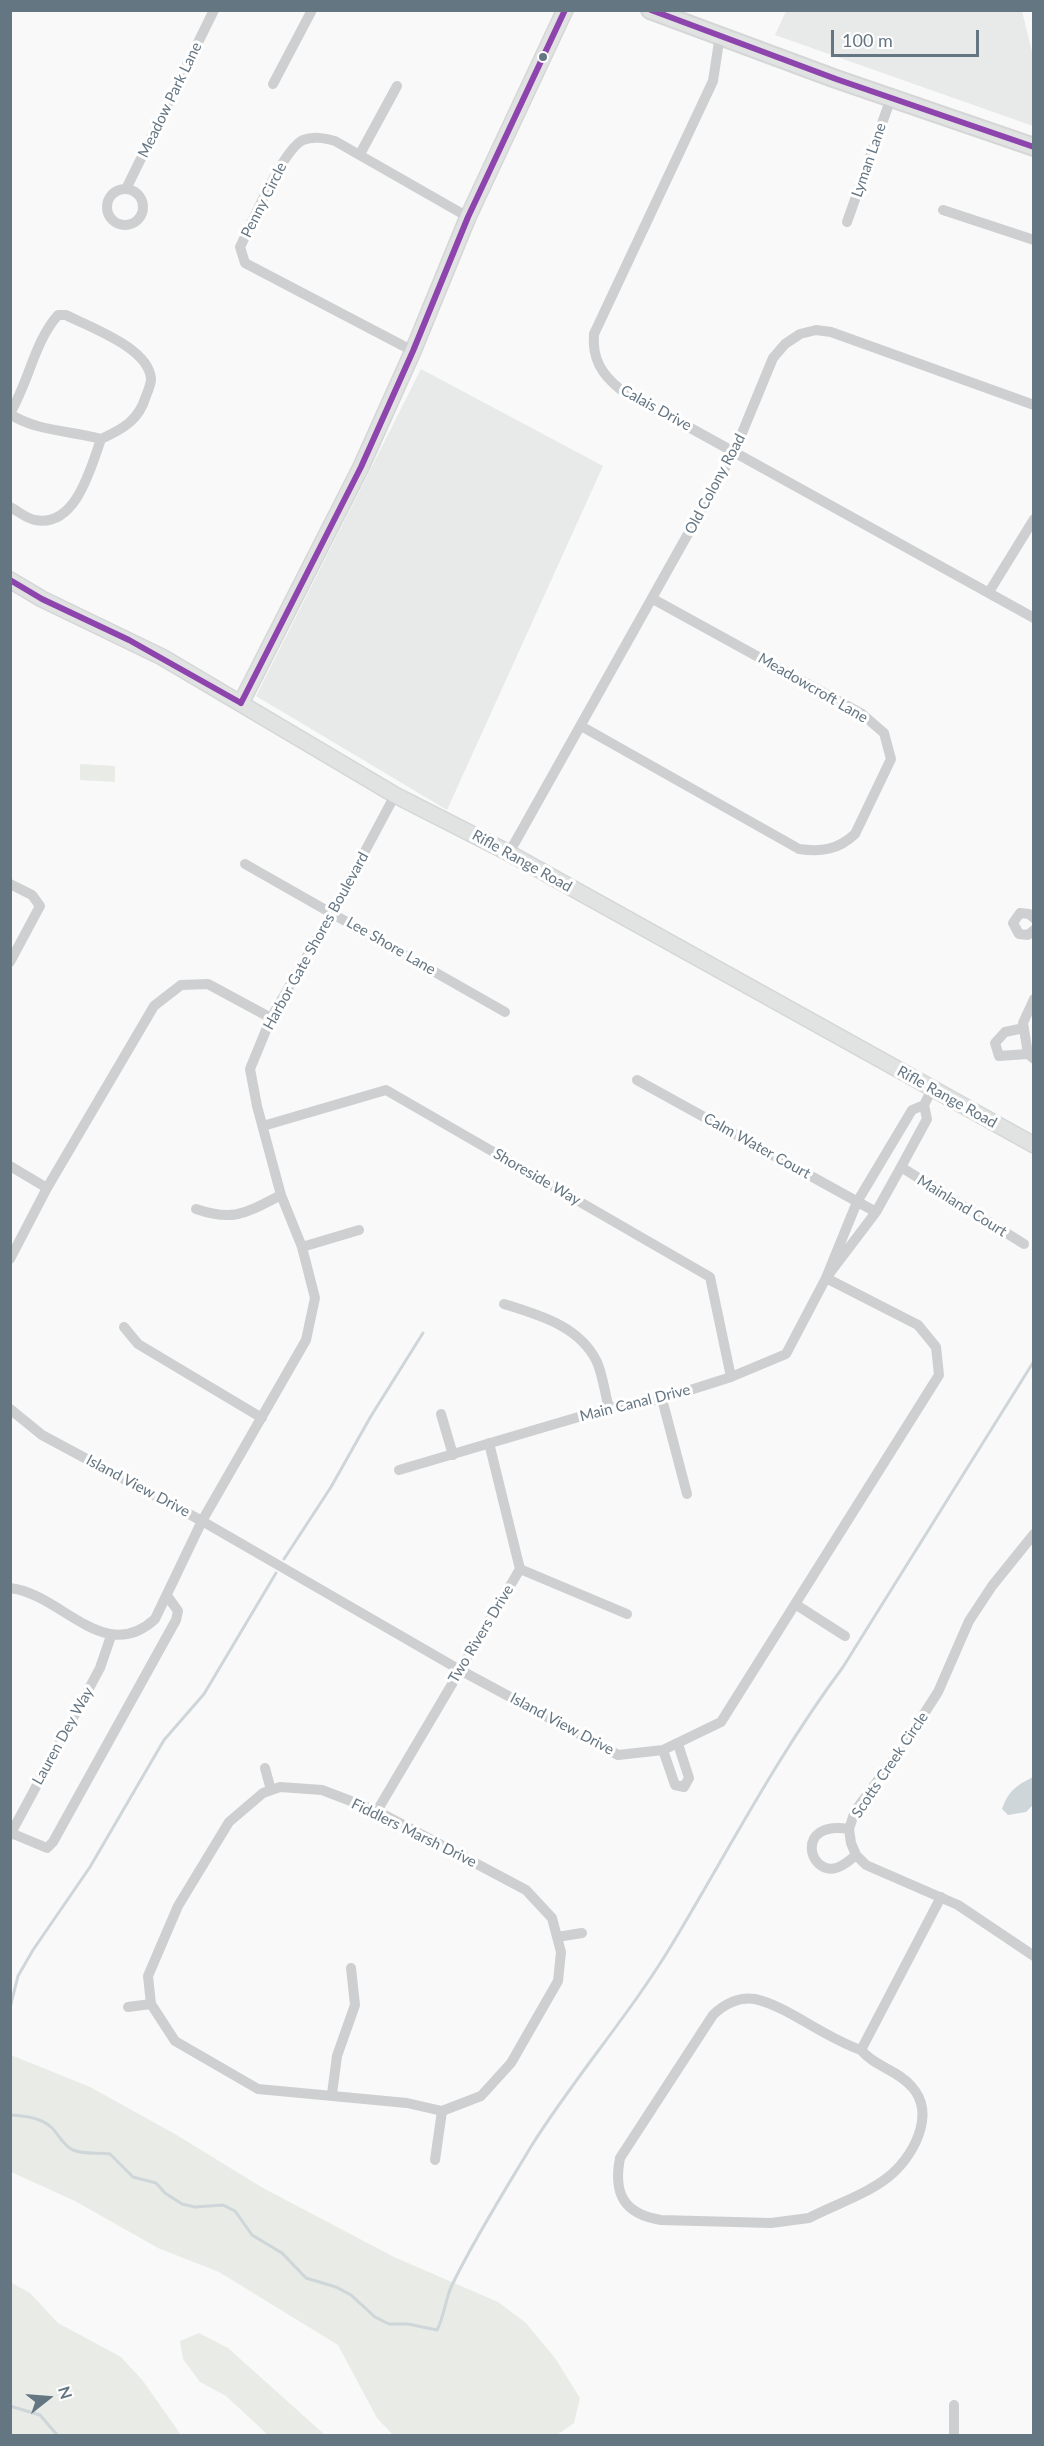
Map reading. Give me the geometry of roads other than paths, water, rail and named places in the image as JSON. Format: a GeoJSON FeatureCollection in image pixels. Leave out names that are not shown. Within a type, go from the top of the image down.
{"type":"FeatureCollection","features":[{"type":"Feature","properties":{"kind":"main road"},"geometry":{"type":"LineString","coordinates":[[241,703],[361,467],[413,351],[468,217],[565,10]]}},
{"type":"Feature","properties":{"kind":"main road"},"geometry":{"type":"LineString","coordinates":[[650,10],[891,98],[1034,147]]}},
{"type":"Feature","properties":{"kind":"main road","name":"Rifle Range Road"},"geometry":{"type":"LineString","coordinates":[[10,580],[42,599],[129,640],[241,703],[395,795],[509,853],[1034,1145]]}},
{"type":"Feature","properties":{"kind":"street","name":"Meadow Park Lane"},"geometry":{"type":"LineString","coordinates":[[126,189],[214,10]]}},
{"type":"Feature","properties":{"kind":"street"},"geometry":{"type":"LineString","coordinates":[[273,84],[312,10]]}},
{"type":"Feature","properties":{"kind":"street","name":"Calais Drive"},"geometry":{"type":"LineString","coordinates":[[720,34],[713,81],[594,334],[593,349],[605,377],[620,389],[735,450],[1034,618]]}},
{"type":"Feature","properties":{"kind":"street"},"geometry":{"type":"LineString","coordinates":[[360,154],[397,86]]}},
{"type":"Feature","properties":{"kind":"street","name":"Lyman Lane"},"geometry":{"type":"LineString","coordinates":[[847,222],[891,98]]}},
{"type":"Feature","properties":{"kind":"street","name":"Penny Circle"},"geometry":{"type":"LineString","coordinates":[[413,351],[245,263],[240,248],[288,152],[302,141],[320,136],[360,154],[468,217]]}},
{"type":"Feature","properties":{"kind":"street"},"geometry":{"type":"LineString","coordinates":[[943,210],[1034,240]]}},
{"type":"Feature","properties":{"kind":"street"},"geometry":{"type":"LineString","coordinates":[[58,315],[66,315],[138,352],[149,372],[151,380],[142,410],[125,427],[101,439],[36,424],[10,414],[25,386],[46,329],[58,315]]}},
{"type":"Feature","properties":{"kind":"street","name":"Old Colony Road"},"geometry":{"type":"LineString","coordinates":[[509,853],[735,450],[772,358],[785,344],[800,334],[816,330],[831,332],[1034,405]]}},
{"type":"Feature","properties":{"kind":"street"},"geometry":{"type":"LineString","coordinates":[[10,507],[34,520],[50,519],[70,508],[88,475],[101,439]]}},
{"type":"Feature","properties":{"kind":"street"},"geometry":{"type":"LineString","coordinates":[[989,592],[1034,519]]}},
{"type":"Feature","properties":{"kind":"street","name":"Meadowcroft Lane"},"geometry":{"type":"LineString","coordinates":[[581,726],[799,849],[815,851],[830,849],[844,844],[855,834],[891,759],[884,733],[862,714],[653,599]]}},
{"type":"Feature","properties":{"kind":"street","name":"Harbor Gate Shores Boulevard"},"geometry":{"type":"LineString","coordinates":[[111,1636],[143,1630],[155,1619],[168,1597],[202,1521],[306,1340],[315,1298],[302,1247],[281,1195],[250,1069],[271,1018],[332,913],[395,795]]}},
{"type":"Feature","properties":{"kind":"street","name":"Lee Shore Lane"},"geometry":{"type":"LineString","coordinates":[[245,864],[505,1012]]}},
{"type":"Feature","properties":{"kind":"street"},"geometry":{"type":"LineString","coordinates":[[10,884],[32,895],[40,906],[10,962]]}},
{"type":"Feature","properties":{"kind":"street"},"geometry":{"type":"LineString","coordinates":[[1033,932],[1019,934],[1013,923],[1020,913],[1029,914],[1034,918]]}},
{"type":"Feature","properties":{"kind":"street"},"geometry":{"type":"LineString","coordinates":[[10,1259],[47,1188],[154,1006],[181,985],[208,984],[271,1018]]}},
{"type":"Feature","properties":{"kind":"street"},"geometry":{"type":"LineString","coordinates":[[1024,1028],[1005,1032],[995,1043],[999,1056],[1031,1057],[1023,1023],[1034,999]]}},
{"type":"Feature","properties":{"kind":"street","name":"Calm Water Court"},"geometry":{"type":"LineString","coordinates":[[638,1080],[876,1212]]}},
{"type":"Feature","properties":{"kind":"street","name":"Main Canal Drive"},"geometry":{"type":"LineString","coordinates":[[826,1278],[876,1212],[927,1119],[924,1105],[932,1089]]}},
{"type":"Feature","properties":{"kind":"street","name":"Shoreside Way"},"geometry":{"type":"LineString","coordinates":[[263,1126],[386,1090],[710,1276],[731,1377]]}},
{"type":"Feature","properties":{"kind":"street","name":"Main Canal Drive"},"geometry":{"type":"LineString","coordinates":[[399,1470],[609,1408],[662,1400],[731,1377],[786,1354],[826,1278],[857,1202],[912,1110],[924,1105]]}},
{"type":"Feature","properties":{"kind":"street"},"geometry":{"type":"LineString","coordinates":[[10,1166],[47,1188]]}},
{"type":"Feature","properties":{"kind":"street","name":"Mainland Court"},"geometry":{"type":"LineString","coordinates":[[901,1167],[1024,1244]]}},
{"type":"Feature","properties":{"kind":"street"},"geometry":{"type":"LineString","coordinates":[[196,1209],[218,1216],[247,1212],[281,1195]]}},
{"type":"Feature","properties":{"kind":"street"},"geometry":{"type":"LineString","coordinates":[[302,1247],[359,1230]]}},
{"type":"Feature","properties":{"kind":"street","name":"Island View Drive"},"geometry":{"type":"LineString","coordinates":[[10,1409],[42,1435],[202,1521],[460,1670],[618,1755],[663,1750],[722,1722],[939,1375],[936,1347],[918,1325],[826,1278]]}},
{"type":"Feature","properties":{"kind":"street"},"geometry":{"type":"LineString","coordinates":[[504,1304],[543,1316],[576,1334],[597,1362],[609,1408]]}},
{"type":"Feature","properties":{"kind":"street"},"geometry":{"type":"LineString","coordinates":[[124,1327],[138,1344],[262,1418]]}},
{"type":"Feature","properties":{"kind":"street"},"geometry":{"type":"LineString","coordinates":[[662,1400],[687,1494]]}},
{"type":"Feature","properties":{"kind":"street"},"geometry":{"type":"LineString","coordinates":[[441,1414],[453,1455]]}},
{"type":"Feature","properties":{"kind":"street","name":"Two Rivers Drive"},"geometry":{"type":"LineString","coordinates":[[377,1811],[520,1569],[489,1443]]}},
{"type":"Feature","properties":{"kind":"street","name":"Scotts Creek Circle"},"geometry":{"type":"LineString","coordinates":[[856,1855],[849,1829],[855,1811],[902,1748],[939,1692],[969,1621],[992,1586],[1034,1534]]}},
{"type":"Feature","properties":{"kind":"street"},"geometry":{"type":"LineString","coordinates":[[520,1569],[627,1614]]}},
{"type":"Feature","properties":{"kind":"street"},"geometry":{"type":"LineString","coordinates":[[10,1588],[29,1592],[111,1636]]}},
{"type":"Feature","properties":{"kind":"street"},"geometry":{"type":"LineString","coordinates":[[11,1834],[47,1848],[53,1842],[176,1620],[178,1611],[168,1597]]}},
{"type":"Feature","properties":{"kind":"street"},"geometry":{"type":"LineString","coordinates":[[795,1604],[845,1636]]}},
{"type":"Feature","properties":{"kind":"street","name":"Lauren Dey Way"},"geometry":{"type":"LineString","coordinates":[[11,1834],[100,1668],[111,1636]]}},
{"type":"Feature","properties":{"kind":"street"},"geometry":{"type":"LineString","coordinates":[[663,1750],[675,1785],[684,1787],[689,1778],[678,1744]]}},
{"type":"Feature","properties":{"kind":"street"},"geometry":{"type":"LineString","coordinates":[[265,1768],[272,1790],[264,1793],[229,1822],[177,1906],[148,1976],[151,2004],[175,2041],[258,2089],[332,2094],[355,2099],[408,2103],[441,2112],[435,2160]]}},
{"type":"Feature","properties":{"kind":"street","name":"Fiddlers Marsh Drive"},"geometry":{"type":"LineString","coordinates":[[272,1790],[280,1787],[322,1790],[377,1811],[526,1890],[552,1917],[561,1952],[558,1981],[511,2063],[481,2096],[441,2112]]}},
{"type":"Feature","properties":{"kind":"street"},"geometry":{"type":"LineString","coordinates":[[849,1829],[832,1827],[823,1829],[812,1842],[812,1852],[821,1865],[832,1869],[845,1864],[856,1855],[866,1865],[941,1897],[994,1927],[1034,1956]]}},
{"type":"Feature","properties":{"kind":"street"},"geometry":{"type":"LineString","coordinates":[[861,2050],[941,1897]]}},
{"type":"Feature","properties":{"kind":"street"},"geometry":{"type":"LineString","coordinates":[[557,1937],[582,1933]]}},
{"type":"Feature","properties":{"kind":"street"},"geometry":{"type":"LineString","coordinates":[[332,2094],[338,2056],[355,2005],[351,1968]]}},
{"type":"Feature","properties":{"kind":"street"},"geometry":{"type":"LineString","coordinates":[[753,1999],[770,2005],[839,2043],[861,2050],[868,2059],[900,2076],[913,2087],[922,2111],[922,2127],[917,2138],[885,2180],[809,2218],[796,2221],[771,2223],[661,2220],[644,2218],[626,2204],[616,2179],[620,2158],[712,2015],[721,2007],[738,2000],[753,1999]]}},
{"type":"Feature","properties":{"kind":"street"},"geometry":{"type":"LineString","coordinates":[[128,2007],[151,2004]]}},
{"type":"Feature","properties":{"kind":"street"},"geometry":{"type":"LineString","coordinates":[[954,2405],[954,2436]]}},
{"type":"Feature","properties":{"kind":"waterway"},"geometry":{"type":"LineString","coordinates":[[284,1559],[331,1487],[371,1416],[423,1333]]}},
{"type":"Feature","properties":{"kind":"waterway"},"geometry":{"type":"LineString","coordinates":[[10,2115],[42,2121],[73,2150],[110,2154],[133,2177],[156,2183],[165,2193],[182,2204],[195,2207],[223,2205],[235,2211],[252,2235],[282,2253],[306,2278],[336,2287],[351,2295],[375,2317],[389,2324],[408,2324],[437,2330],[450,2289],[462,2265],[532,2145],[658,1967],[797,1733],[843,1667],[1034,1361]]}},
{"type":"Feature","properties":{"kind":"waterway"},"geometry":{"type":"LineString","coordinates":[[10,2008],[18,1976],[33,1950],[90,1867],[164,1740],[204,1694],[276,1573]]}},
{"type":"Feature","properties":{"kind":"waterway"},"geometry":{"type":"LineString","coordinates":[[10,2406],[40,2415],[58,2436]]}}]}
